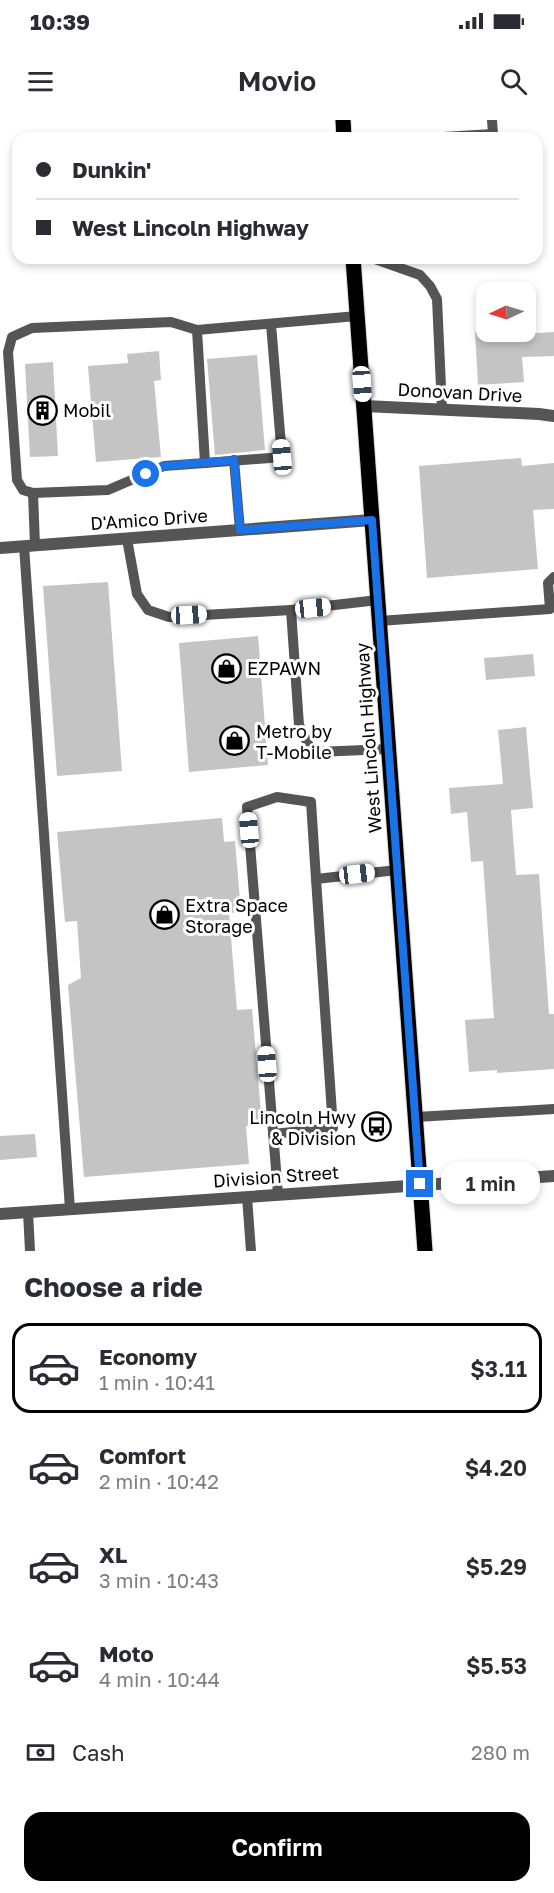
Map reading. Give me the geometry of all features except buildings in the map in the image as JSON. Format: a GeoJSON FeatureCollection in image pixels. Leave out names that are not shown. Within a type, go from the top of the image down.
{"type":"FeatureCollection","features":[{"type":"Feature","properties":{"kind":"main road","name":"West Lincoln Highway"},"geometry":{"type":"LineString","coordinates":[[353,264],[425,1251]]}},
{"type":"Feature","properties":{"kind":"street","name":"Donovan Drive"},"geometry":{"type":"LineString","coordinates":[[364,406],[554,416]]}},
{"type":"Feature","properties":{"kind":"street","name":"D'Amico Drive"},"geometry":{"type":"LineString","coordinates":[[0,548],[372,520]]}},
{"type":"Feature","properties":{"kind":"street","name":"Division Street"},"geometry":{"type":"LineString","coordinates":[[0,1214],[554,1176]]}},
{"type":"Feature","properties":{"kind":"lane"},"geometry":{"type":"LineString","coordinates":[[389,264],[420,275],[430,286],[437,299],[442,410]]}},
{"type":"Feature","properties":{"kind":"lane"},"geometry":{"type":"LineString","coordinates":[[271,324],[282,457],[164,466],[108,490],[33,493],[23,490],[17,480],[8,352],[12,337],[32,328],[171,322],[197,330],[357,316]]}},
{"type":"Feature","properties":{"kind":"lane"},"geometry":{"type":"LineString","coordinates":[[197,330],[205,463]]}},
{"type":"Feature","properties":{"kind":"lane"},"geometry":{"type":"LineString","coordinates":[[234,460],[240,530]]}},
{"type":"Feature","properties":{"kind":"lane"},"geometry":{"type":"LineString","coordinates":[[33,493],[30,546],[70,1209]]}},
{"type":"Feature","properties":{"kind":"lane"},"geometry":{"type":"LineString","coordinates":[[127,539],[137,594],[148,610],[169,616],[291,610],[378,600]]}},
{"type":"Feature","properties":{"kind":"lane"},"geometry":{"type":"LineString","coordinates":[[379,621],[550,609],[548,583],[554,577]]}},
{"type":"Feature","properties":{"kind":"lane"},"geometry":{"type":"LineString","coordinates":[[291,610],[299,725],[309,746],[316,752],[389,749]]}},
{"type":"Feature","properties":{"kind":"lane"},"geometry":{"type":"LineString","coordinates":[[273,1134],[333,1128],[310,802],[277,797],[247,807],[273,1134],[278,1194]]}},
{"type":"Feature","properties":{"kind":"lane"},"geometry":{"type":"LineString","coordinates":[[316,879],[398,870]]}},
{"type":"Feature","properties":{"kind":"lane"},"geometry":{"type":"LineString","coordinates":[[416,1117],[554,1109]]}},
{"type":"Feature","properties":{"kind":"lane"},"geometry":{"type":"LineString","coordinates":[[247,1197],[251,1251]]}},
{"type":"Feature","properties":{"kind":"lane"},"geometry":{"type":"LineString","coordinates":[[28,1212],[30,1251]]}},
{"type":"Feature","properties":{"kind":"place","name":"Mobil"},"geometry":{"type":"Point","coordinates":[42,410]}},
{"type":"Feature","properties":{"kind":"place","name":"EZPAWN"},"geometry":{"type":"Point","coordinates":[226,668]}},
{"type":"Feature","properties":{"kind":"place","name":"Metro by T-Mobile"},"geometry":{"type":"Point","coordinates":[235,741]}},
{"type":"Feature","properties":{"kind":"place","name":"Extra Space Storage"},"geometry":{"type":"Point","coordinates":[164,915]}},
{"type":"Feature","properties":{"kind":"place","name":"Lincoln Hwy & Division"},"geometry":{"type":"Point","coordinates":[377,1127]}},
{"type":"Feature","properties":{"kind":"route"},"geometry":{"type":"LineString","coordinates":[[146,474],[164,466],[234,460],[240,530],[372,520],[420,1184]]}}]}
